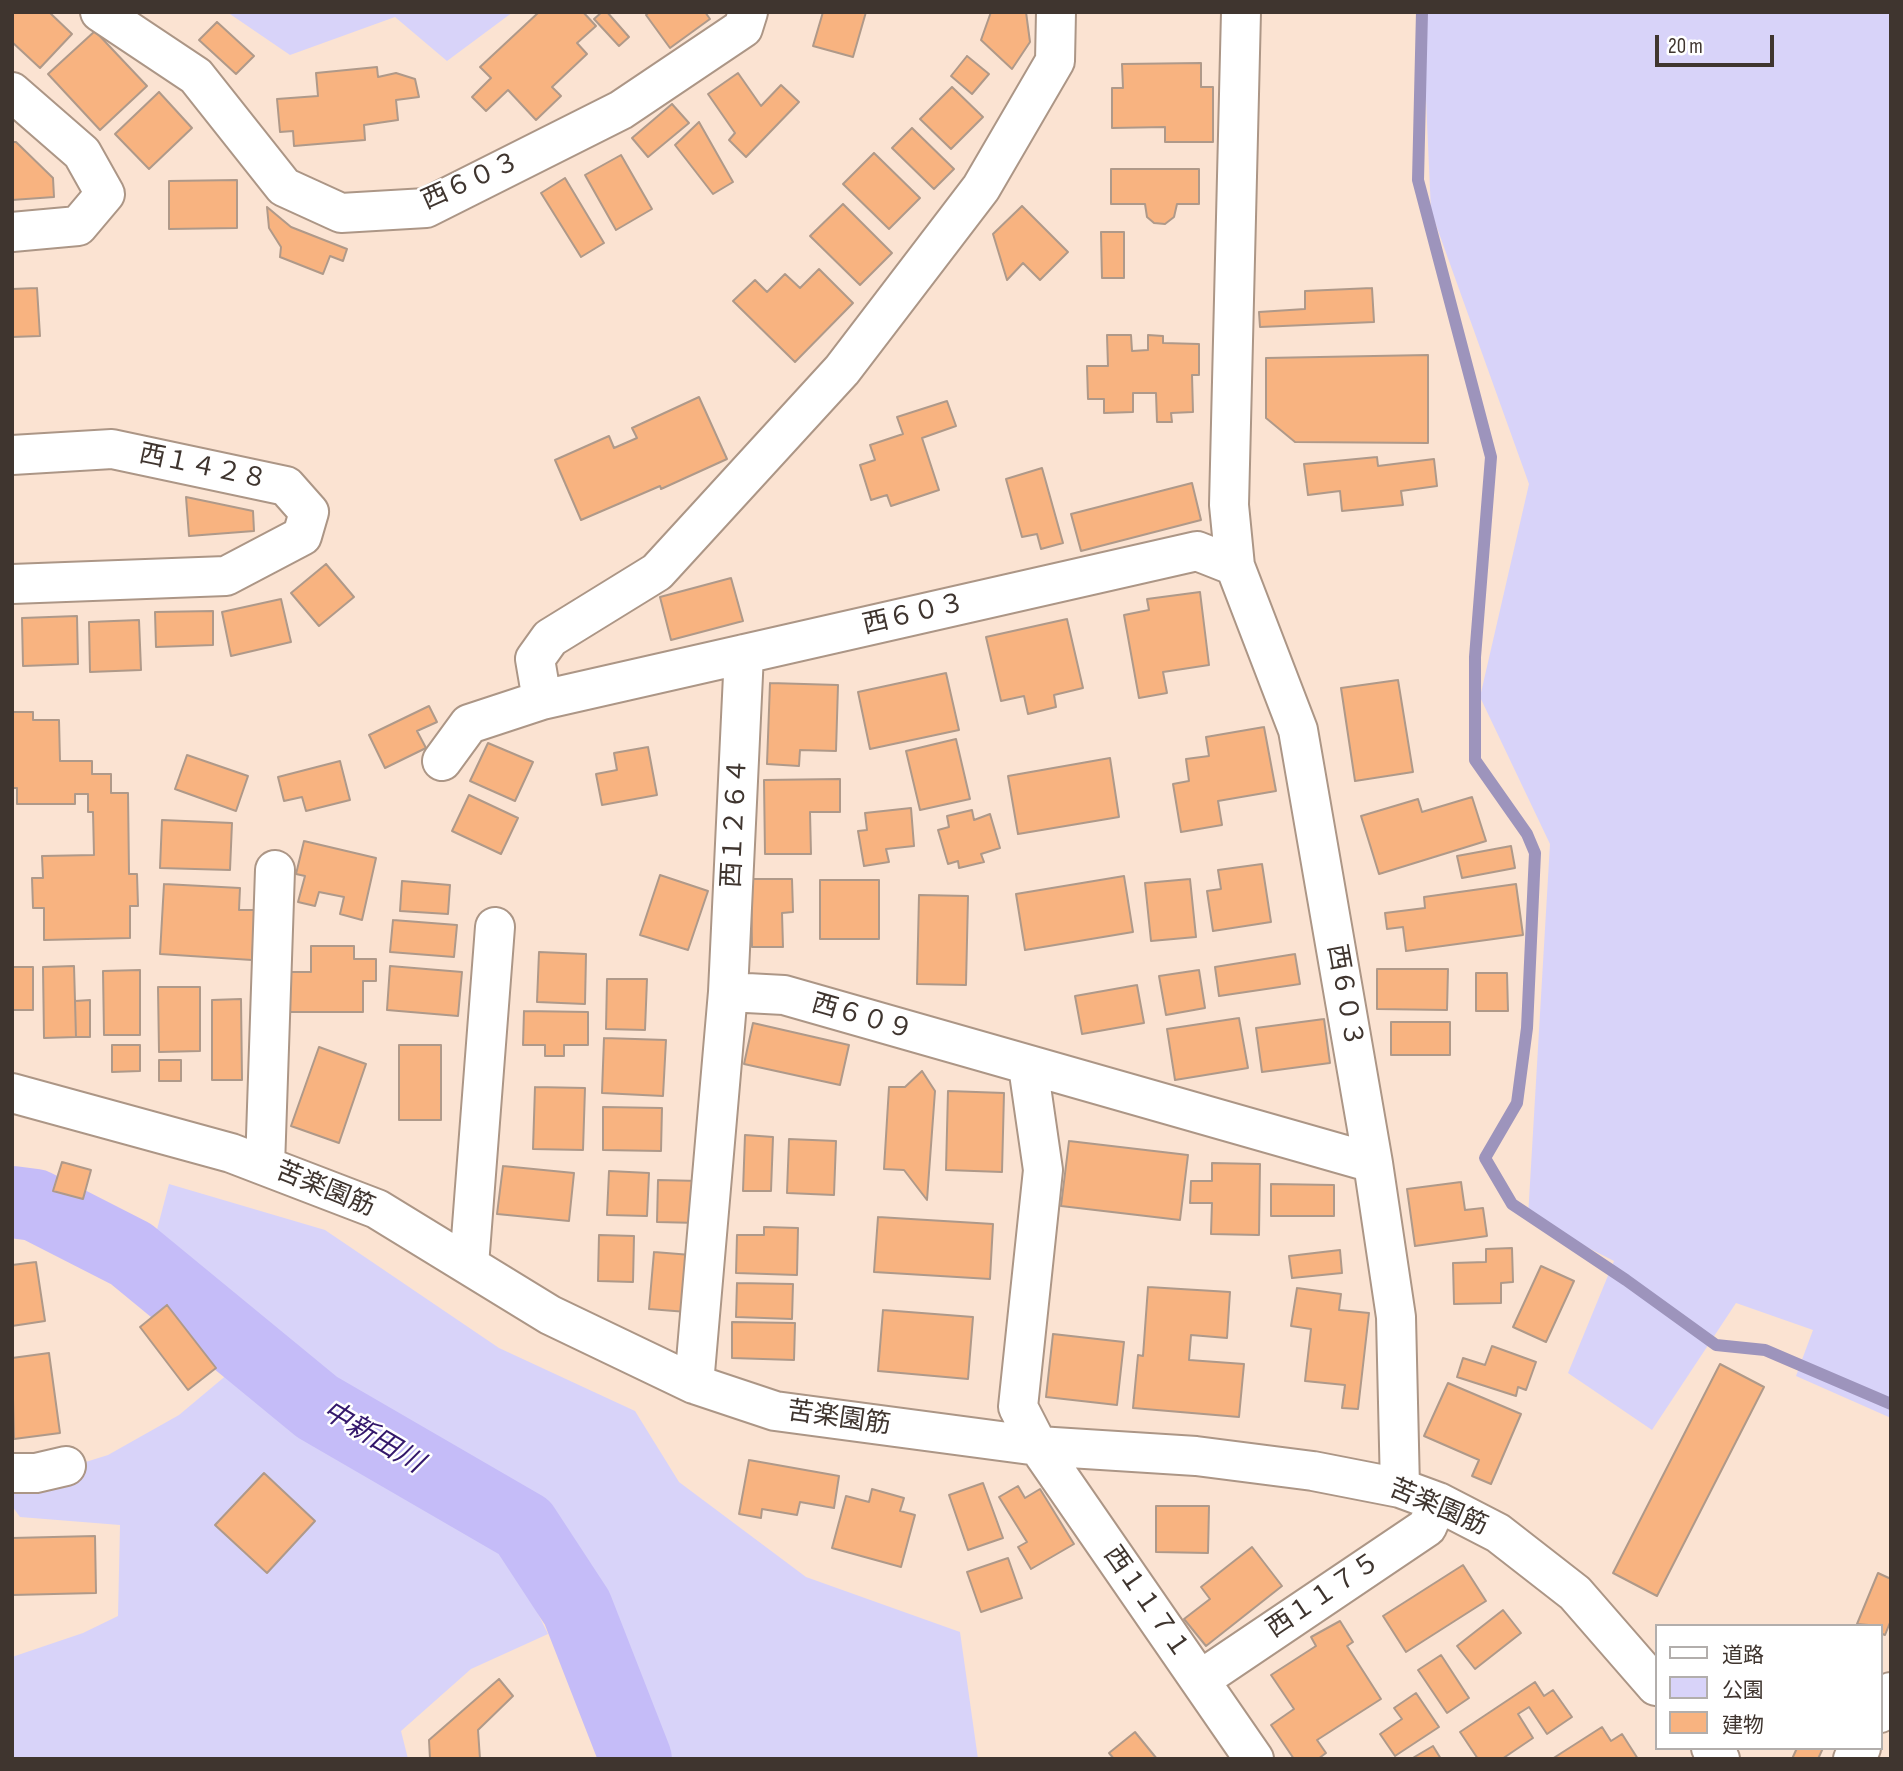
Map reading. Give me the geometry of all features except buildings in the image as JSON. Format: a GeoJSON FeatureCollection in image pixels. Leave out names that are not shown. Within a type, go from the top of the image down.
{"type":"FeatureCollection","features":[{"type":"Feature","properties":{"kind":"street","name":"西６０３"},"geometry":{"type":"LineString","coordinates":[[100,12],[196,76],[284,187],[341,213],[426,208],[621,110],[743,28],[748,12]]}},
{"type":"Feature","properties":{"kind":"street"},"geometry":{"type":"LineString","coordinates":[[542,700],[535,659],[551,638],[657,572],[842,370],[981,188],[1055,61],[1056,12]]}},
{"type":"Feature","properties":{"kind":"street"},"geometry":{"type":"LineString","coordinates":[[1236,566],[1229,505],[1241,12]]}},
{"type":"Feature","properties":{"kind":"street"},"geometry":{"type":"LineString","coordinates":[[12,92],[82,153],[105,194],[78,226],[12,232]]}},
{"type":"Feature","properties":{"kind":"street","name":"西１４２８"},"geometry":{"type":"LineString","coordinates":[[12,454],[113,449],[286,485],[309,512],[302,536],[226,576],[12,584]]}},
{"type":"Feature","properties":{"kind":"street","name":"西６０３"},"geometry":{"type":"LineString","coordinates":[[442,761],[468,724],[542,700],[1197,551],[1236,566],[1298,730],[1373,1163],[1396,1317],[1401,1488]]}},
{"type":"Feature","properties":{"kind":"street","name":"西１２６４"},"geometry":{"type":"LineString","coordinates":[[728,992],[744,654]]}},
{"type":"Feature","properties":{"kind":"street"},"geometry":{"type":"LineString","coordinates":[[265,1166],[275,870]]}},
{"type":"Feature","properties":{"kind":"street"},"geometry":{"type":"LineString","coordinates":[[469,1265],[495,927]]}},
{"type":"Feature","properties":{"kind":"street"},"geometry":{"type":"LineString","coordinates":[[694,1384],[728,992]]}},
{"type":"Feature","properties":{"kind":"street","name":"西６０９"},"geometry":{"type":"LineString","coordinates":[[728,992],[784,995],[1373,1163]]}},
{"type":"Feature","properties":{"kind":"street","name":"西１１７１"},"geometry":{"type":"LineString","coordinates":[[1028,1066],[1043,1170],[1018,1407],[1038,1446],[1254,1759]]}},
{"type":"Feature","properties":{"kind":"street","name":"苦楽園筋"},"geometry":{"type":"LineString","coordinates":[[12,1093],[231,1153],[377,1209],[550,1315],[694,1384],[775,1411],[1038,1446],[1196,1456],[1313,1471],[1401,1488],[1438,1502],[1498,1533],[1575,1593],[1654,1684]]}},
{"type":"Feature","properties":{"kind":"street"},"geometry":{"type":"LineString","coordinates":[[12,1473],[37,1473],[66,1466]]}},
{"type":"Feature","properties":{"kind":"street","name":"西１１７５"},"geometry":{"type":"LineString","coordinates":[[1200,1680],[1427,1527],[1438,1502]]}},
{"type":"Feature","properties":{"kind":"street"},"geometry":{"type":"LineString","coordinates":[[1882,1709],[1891,1692]]}},
{"type":"Feature","properties":{"kind":"green space"},"geometry":{"type":"Polygon","coordinates":[[[227,12],[513,12],[447,61],[395,17],[290,55],[227,12]]]}},
{"type":"Feature","properties":{"kind":"green space"},"geometry":{"type":"Polygon","coordinates":[[[1422,12],[1891,12],[1891,1418],[1796,1376],[1813,1330],[1736,1303],[1652,1430],[1568,1373],[1614,1261],[1528,1217],[1550,844],[1480,697],[1529,484],[1431,211],[1422,12]]]}},
{"type":"Feature","properties":{"kind":"green space"},"geometry":{"type":"Polygon","coordinates":[[[169,1184],[325,1230],[499,1348],[635,1411],[679,1482],[806,1577],[960,1632],[978,1759],[653,1759],[656,1743],[555,1556],[515,1567],[548,1634],[471,1669],[401,1731],[408,1759],[12,1759],[12,1657],[83,1633],[118,1616],[120,1525],[20,1517],[12,1506],[12,1485],[108,1455],[179,1415],[247,1358],[154,1241],[169,1184]]]}},
{"type":"Feature","properties":{"kind":"waterway"},"geometry":{"type":"LineString","coordinates":[[1422,12],[1418,180],[1491,457],[1475,657],[1475,760],[1527,834],[1535,853],[1527,1028],[1517,1103],[1485,1158],[1512,1204],[1626,1280],[1716,1345],[1765,1350],[1891,1404]]}},
{"type":"Feature","properties":{"kind":"waterway","name":"中新田川"},"geometry":{"type":"LineString","coordinates":[[12,1202],[35,1205],[131,1254],[317,1407],[524,1527],[577,1608],[636,1759]]}}]}
